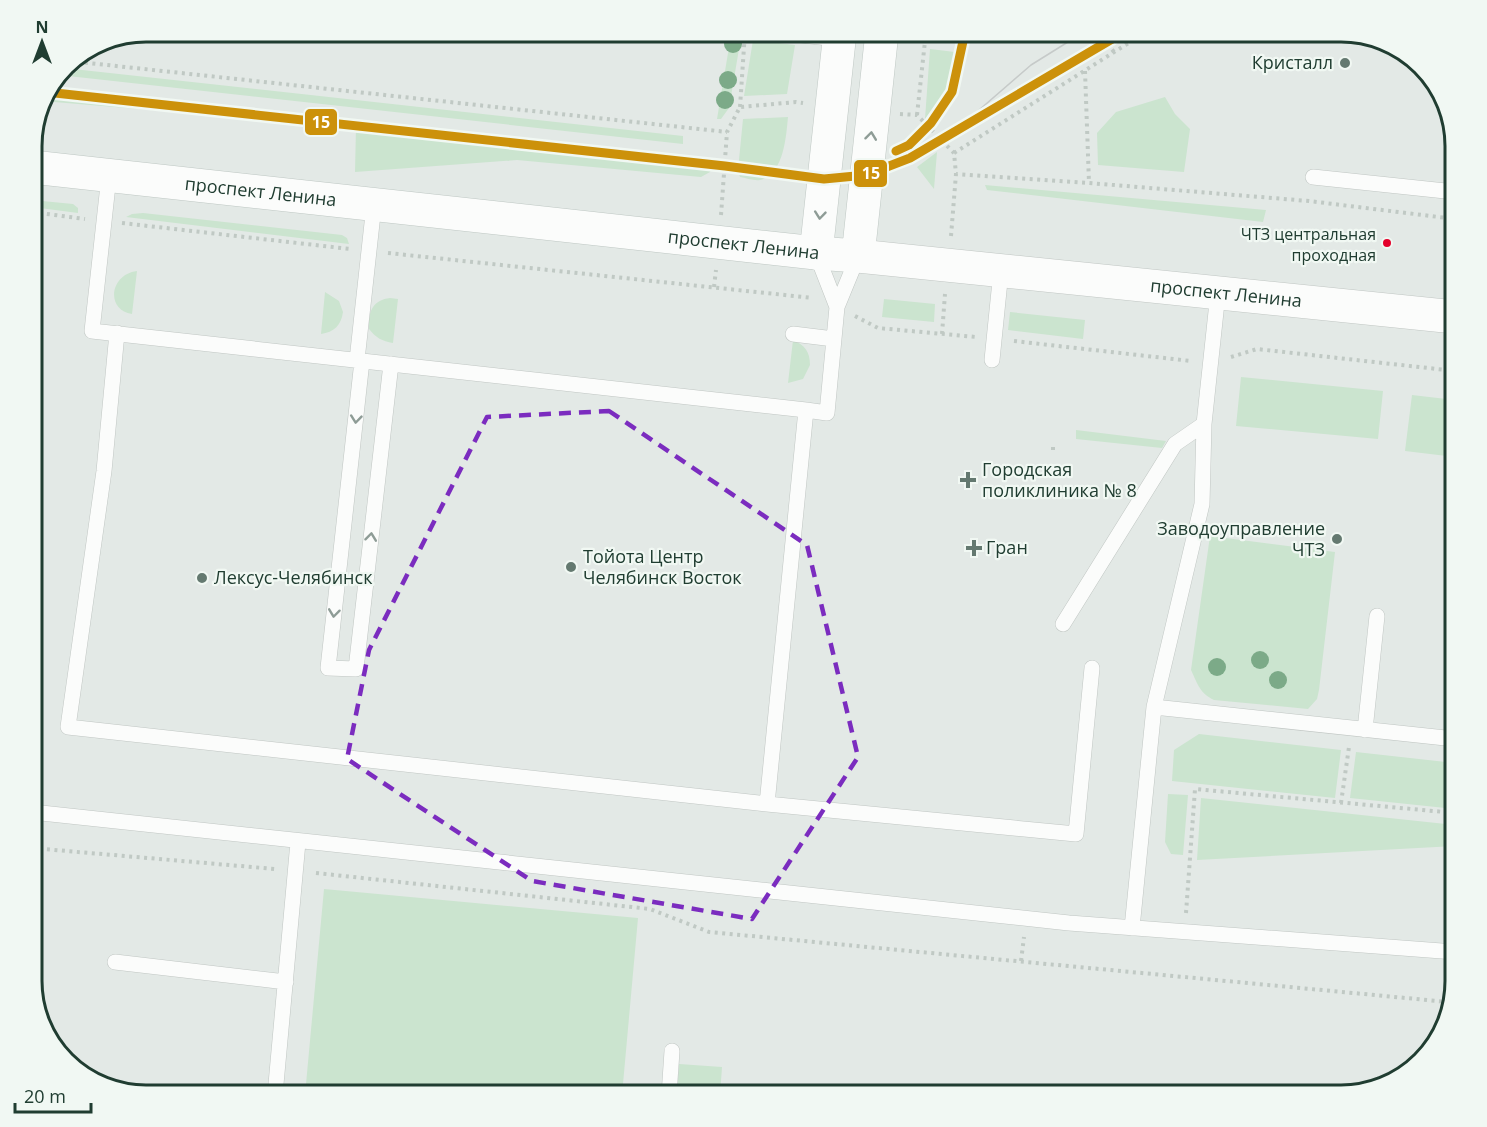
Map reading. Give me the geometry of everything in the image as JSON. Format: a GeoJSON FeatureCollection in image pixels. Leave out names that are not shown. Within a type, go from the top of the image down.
{"type":"FeatureCollection","features":[{"type":"Feature","properties":{"kind":"main road"},"geometry":{"type":"LineString","coordinates":[[816,253],[839,42]]}},
{"type":"Feature","properties":{"kind":"main road"},"geometry":{"type":"LineString","coordinates":[[858,256],[881,42]]}},
{"type":"Feature","properties":{"kind":"main road","name":"проспект Ленина"},"geometry":{"type":"LineString","coordinates":[[42,168],[718,243],[1445,316]]}},
{"type":"Feature","properties":{"kind":"lane"},"geometry":{"type":"LineString","coordinates":[[109,176],[92,331],[806,410],[827,412],[837,307],[858,256]]}},
{"type":"Feature","properties":{"kind":"lane"},"geometry":{"type":"LineString","coordinates":[[1313,177],[1445,191]]}},
{"type":"Feature","properties":{"kind":"lane"},"geometry":{"type":"LineString","coordinates":[[374,205],[328,668],[356,669],[391,364]]}},
{"type":"Feature","properties":{"kind":"lane"},"geometry":{"type":"LineString","coordinates":[[816,253],[837,307]]}},
{"type":"Feature","properties":{"kind":"lane"},"geometry":{"type":"LineString","coordinates":[[992,360],[1001,271]]}},
{"type":"Feature","properties":{"kind":"lane"},"geometry":{"type":"LineString","coordinates":[[1131,928],[1154,707],[1202,504],[1204,424],[1218,293]]}},
{"type":"Feature","properties":{"kind":"lane"},"geometry":{"type":"LineString","coordinates":[[117,333],[104,471],[68,727],[767,804],[1076,834],[1092,669]]}},
{"type":"Feature","properties":{"kind":"lane"},"geometry":{"type":"LineString","coordinates":[[793,334],[834,339]]}},
{"type":"Feature","properties":{"kind":"lane"},"geometry":{"type":"LineString","coordinates":[[767,804],[806,410]]}},
{"type":"Feature","properties":{"kind":"lane"},"geometry":{"type":"LineString","coordinates":[[1063,624],[1175,444],[1204,424]]}},
{"type":"Feature","properties":{"kind":"lane"},"geometry":{"type":"LineString","coordinates":[[1358,729],[1377,616]]}},
{"type":"Feature","properties":{"kind":"lane"},"geometry":{"type":"LineString","coordinates":[[1154,707],[1445,738]]}},
{"type":"Feature","properties":{"kind":"lane"},"geometry":{"type":"LineString","coordinates":[[42,813],[298,842],[1131,928],[1445,951]]}},
{"type":"Feature","properties":{"kind":"lane"},"geometry":{"type":"LineString","coordinates":[[276,1085],[298,842]]}},
{"type":"Feature","properties":{"kind":"lane"},"geometry":{"type":"LineString","coordinates":[[115,962],[286,982]]}},
{"type":"Feature","properties":{"kind":"lane"},"geometry":{"type":"LineString","coordinates":[[670,1085],[672,1051]]}},
{"type":"Feature","properties":{"kind":"path"},"geometry":{"type":"LineString","coordinates":[[718,243],[727,132],[740,106],[744,42]]}},
{"type":"Feature","properties":{"kind":"path"},"geometry":{"type":"LineString","coordinates":[[925,42],[917,115],[954,153],[956,174],[1309,201],[1445,218]]}},
{"type":"Feature","properties":{"kind":"path"},"geometry":{"type":"LineString","coordinates":[[1106,42],[1114,52]]}},
{"type":"Feature","properties":{"kind":"path"},"geometry":{"type":"LineString","coordinates":[[954,153],[1130,42]]}},
{"type":"Feature","properties":{"kind":"path"},"geometry":{"type":"LineString","coordinates":[[85,63],[727,132]]}},
{"type":"Feature","properties":{"kind":"path"},"geometry":{"type":"LineString","coordinates":[[1085,71],[1089,183]]}},
{"type":"Feature","properties":{"kind":"path"},"geometry":{"type":"LineString","coordinates":[[740,106],[796,102]]}},
{"type":"Feature","properties":{"kind":"path"},"geometry":{"type":"LineString","coordinates":[[42,213],[368,251],[821,299],[878,328],[1210,363],[1257,349],[1445,370]]}},
{"type":"Feature","properties":{"kind":"path"},"geometry":{"type":"LineString","coordinates":[[1341,803],[1358,729]]}},
{"type":"Feature","properties":{"kind":"path"},"geometry":{"type":"LineString","coordinates":[[1184,932],[1195,789],[1445,812]]}},
{"type":"Feature","properties":{"kind":"path"},"geometry":{"type":"LineString","coordinates":[[42,849],[296,870],[650,909],[709,932],[1443,1002]]}},
{"type":"Feature","properties":{"kind":"highlighted area"},"geometry":{"type":"Polygon","coordinates":[[[609,411],[807,545],[858,757],[752,919],[532,881],[347,759],[369,650],[487,417],[609,411]]]}},
{"type":"Feature","properties":{"kind":"green space"},"geometry":{"type":"Polygon","coordinates":[[[730,42],[739,42],[729,108],[721,119],[717,119],[730,42]]]}},
{"type":"Feature","properties":{"kind":"green space"},"geometry":{"type":"Polygon","coordinates":[[[753,42],[795,45],[787,94],[744,96],[753,42]]]}},
{"type":"Feature","properties":{"kind":"green space"},"geometry":{"type":"Polygon","coordinates":[[[930,49],[955,52],[947,89],[925,119],[930,49]]]}},
{"type":"Feature","properties":{"kind":"green space"},"geometry":{"type":"Polygon","coordinates":[[[77,69],[683,136],[683,144],[70,76],[77,69]]]}},
{"type":"Feature","properties":{"kind":"green space"},"geometry":{"type":"Polygon","coordinates":[[[58,92],[714,164],[710,172],[701,177],[517,160],[355,172],[356,127],[52,102],[58,92]]]}},
{"type":"Feature","properties":{"kind":"green space"},"geometry":{"type":"Polygon","coordinates":[[[1165,97],[1175,114],[1190,129],[1184,172],[1098,165],[1097,133],[1116,112],[1165,97]]]}},
{"type":"Feature","properties":{"kind":"green space"},"geometry":{"type":"Polygon","coordinates":[[[788,117],[782,154],[774,170],[760,180],[740,177],[738,170],[743,119],[788,117]]]}},
{"type":"Feature","properties":{"kind":"green space"},"geometry":{"type":"Polygon","coordinates":[[[937,152],[934,189],[917,167],[937,152]]]}},
{"type":"Feature","properties":{"kind":"green space"},"geometry":{"type":"Polygon","coordinates":[[[985,185],[1266,210],[1263,222],[987,190],[985,185]]]}},
{"type":"Feature","properties":{"kind":"green space"},"geometry":{"type":"Polygon","coordinates":[[[42,201],[73,204],[78,208],[78,213],[42,208],[42,201]]]}},
{"type":"Feature","properties":{"kind":"green space"},"geometry":{"type":"Polygon","coordinates":[[[143,213],[342,235],[347,238],[349,244],[126,217],[143,213]]]}},
{"type":"Feature","properties":{"kind":"green space"},"geometry":{"type":"Polygon","coordinates":[[[137,271],[132,314],[123,311],[118,306],[114,292],[121,278],[137,271]]]}},
{"type":"Feature","properties":{"kind":"green space"},"geometry":{"type":"Polygon","coordinates":[[[325,292],[339,301],[343,312],[336,328],[321,334],[325,292]]]}},
{"type":"Feature","properties":{"kind":"green space"},"geometry":{"type":"Polygon","coordinates":[[[390,298],[398,299],[393,343],[380,339],[369,329],[372,308],[379,301],[390,298]]]}},
{"type":"Feature","properties":{"kind":"green space"},"geometry":{"type":"Polygon","coordinates":[[[884,299],[935,304],[934,322],[882,317],[884,299]]]}},
{"type":"Feature","properties":{"kind":"green space"},"geometry":{"type":"Polygon","coordinates":[[[1010,312],[1085,320],[1083,339],[1008,330],[1010,312]]]}},
{"type":"Feature","properties":{"kind":"green space"},"geometry":{"type":"Polygon","coordinates":[[[793,340],[806,349],[810,365],[803,379],[788,383],[793,340]]]}},
{"type":"Feature","properties":{"kind":"green space"},"geometry":{"type":"Polygon","coordinates":[[[1241,377],[1383,391],[1378,439],[1236,426],[1241,377]]]}},
{"type":"Feature","properties":{"kind":"green space"},"geometry":{"type":"Polygon","coordinates":[[[1412,395],[1445,399],[1445,456],[1405,451],[1412,395]]]}},
{"type":"Feature","properties":{"kind":"green space"},"geometry":{"type":"Polygon","coordinates":[[[1076,430],[1166,441],[1162,448],[1076,439],[1076,430]]]}},
{"type":"Feature","properties":{"kind":"green space"},"geometry":{"type":"Polygon","coordinates":[[[1210,536],[1335,552],[1319,690],[1317,699],[1308,709],[1214,700],[1202,691],[1198,684],[1191,670],[1210,536]]]}},
{"type":"Feature","properties":{"kind":"green space"},"geometry":{"type":"Polygon","coordinates":[[[1199,734],[1341,750],[1335,798],[1172,781],[1174,750],[1199,734]]]}},
{"type":"Feature","properties":{"kind":"green space"},"geometry":{"type":"Polygon","coordinates":[[[1356,752],[1445,762],[1445,808],[1350,798],[1356,752]]]}},
{"type":"Feature","properties":{"kind":"green space"},"geometry":{"type":"Polygon","coordinates":[[[1168,794],[1188,795],[1183,855],[1171,854],[1165,842],[1168,794]]]}},
{"type":"Feature","properties":{"kind":"green space"},"geometry":{"type":"Polygon","coordinates":[[[1201,798],[1445,824],[1445,847],[1197,860],[1201,798]]]}},
{"type":"Feature","properties":{"kind":"green space"},"geometry":{"type":"Polygon","coordinates":[[[324,889],[638,918],[623,1085],[306,1085],[324,889]]]}},
{"type":"Feature","properties":{"kind":"green space"},"geometry":{"type":"Polygon","coordinates":[[[679,1064],[722,1067],[721,1085],[678,1085],[679,1064]]]}},
{"type":"Feature","properties":{"kind":"tram line"},"geometry":{"type":"LineString","coordinates":[[948,137],[1031,65],[1068,42]]}},
{"type":"Feature","properties":{"kind":"transit line","name":"15"},"geometry":{"type":"LineString","coordinates":[[896,151],[909,145],[931,123],[952,92],[963,42]]}},
{"type":"Feature","properties":{"kind":"transit line","name":"15"},"geometry":{"type":"LineString","coordinates":[[57,93],[725,166],[824,179],[866,175],[910,158],[1107,42]]}},
{"type":"Feature","properties":{"kind":"place","name":"Кристалл"},"geometry":{"type":"Point","coordinates":[1345,63]}},
{"type":"Feature","properties":{"kind":"place","name":"ЧТЗ центральная проходная"},"geometry":{"type":"Point","coordinates":[1387,243]}},
{"type":"Feature","properties":{"kind":"place","name":"Городская поликлиника № 8"},"geometry":{"type":"Point","coordinates":[968,480]}},
{"type":"Feature","properties":{"kind":"place","name":"Заводоуправление ЧТЗ"},"geometry":{"type":"Point","coordinates":[1337,539]}},
{"type":"Feature","properties":{"kind":"place","name":"Гран"},"geometry":{"type":"Point","coordinates":[974,548]}},
{"type":"Feature","properties":{"kind":"place","name":"Тойота Центр Челябинск Восток"},"geometry":{"type":"Point","coordinates":[571,567]}},
{"type":"Feature","properties":{"kind":"place","name":"Лексус-Челябинск"},"geometry":{"type":"Point","coordinates":[202,578]}}]}
